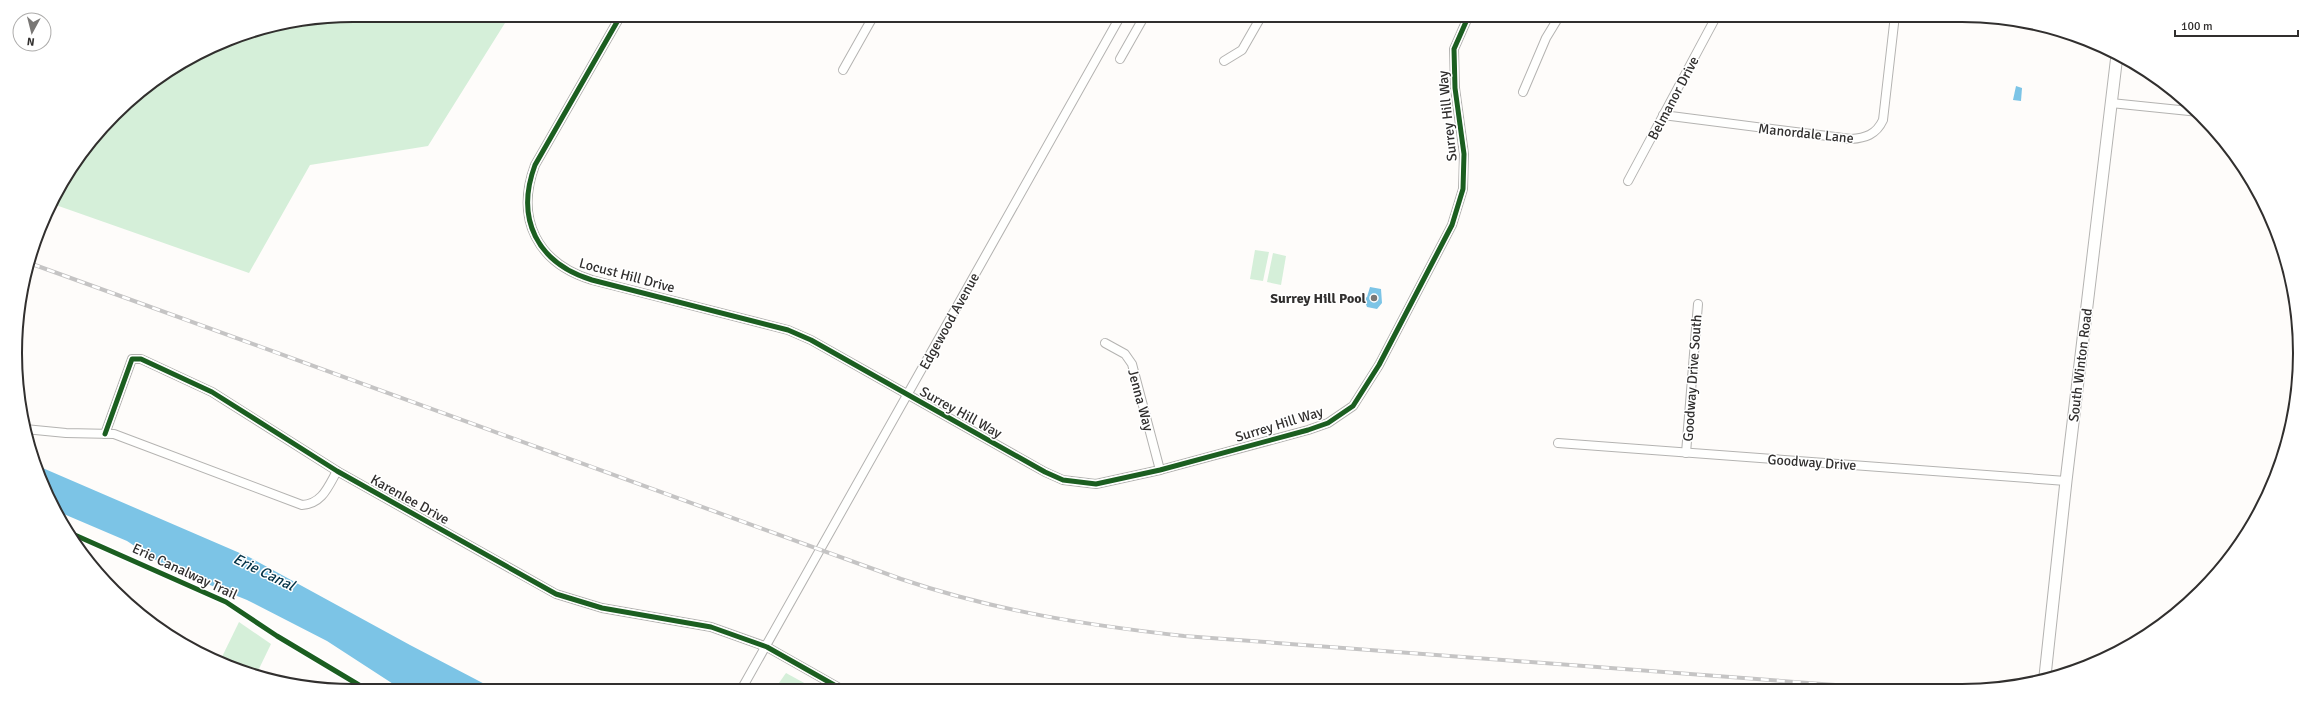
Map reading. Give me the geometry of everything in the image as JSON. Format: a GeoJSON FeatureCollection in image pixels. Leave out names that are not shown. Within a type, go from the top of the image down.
{"type":"FeatureCollection","features":[{"type":"Feature","properties":{"kind":"main road","name":"South Winton Road"},"geometry":{"type":"LineString","coordinates":[[2044,674],[2116,60]]}},
{"type":"Feature","properties":{"kind":"street","name":"Locust Hill Drive"},"geometry":{"type":"LineString","coordinates":[[617,22],[532,174],[527,196],[527,208],[534,235],[542,249],[563,268],[576,275],[788,330],[811,340],[907,396]]}},
{"type":"Feature","properties":{"kind":"street"},"geometry":{"type":"LineString","coordinates":[[843,70],[870,22]]}},
{"type":"Feature","properties":{"kind":"street","name":"Edgewood Avenue"},"geometry":{"type":"LineString","coordinates":[[745,684],[1117,22]]}},
{"type":"Feature","properties":{"kind":"street"},"geometry":{"type":"LineString","coordinates":[[1120,59],[1141,22]]}},
{"type":"Feature","properties":{"kind":"street"},"geometry":{"type":"LineString","coordinates":[[1224,61],[1242,50],[1258,22]]}},
{"type":"Feature","properties":{"kind":"street","name":"Surrey Hill Way"},"geometry":{"type":"LineString","coordinates":[[907,396],[1045,472],[1063,480],[1096,484],[1160,470],[1308,430],[1328,423],[1353,406],[1379,365],[1452,225],[1463,189],[1464,154],[1454,88],[1454,57],[1456,41],[1466,22]]}},
{"type":"Feature","properties":{"kind":"street"},"geometry":{"type":"LineString","coordinates":[[1523,92],[1546,38],[1556,22]]}},
{"type":"Feature","properties":{"kind":"street","name":"Belmanor Drive"},"geometry":{"type":"LineString","coordinates":[[1628,181],[1713,22]]}},
{"type":"Feature","properties":{"kind":"street","name":"Manordale Lane"},"geometry":{"type":"LineString","coordinates":[[1663,116],[1851,139],[1868,137],[1878,128],[1883,120],[1894,22]]}},
{"type":"Feature","properties":{"kind":"street"},"geometry":{"type":"LineString","coordinates":[[2111,103],[2187,111]]}},
{"type":"Feature","properties":{"kind":"street","name":"Goodway Drive South"},"geometry":{"type":"LineString","coordinates":[[1686,453],[1698,304]]}},
{"type":"Feature","properties":{"kind":"street","name":"Jenna Way"},"geometry":{"type":"LineString","coordinates":[[1105,343],[1125,354],[1132,364],[1160,470]]}},
{"type":"Feature","properties":{"kind":"street","name":"Karenlee Drive"},"geometry":{"type":"LineString","coordinates":[[105,434],[132,359],[141,359],[212,392],[337,471],[556,594],[602,608],[712,627],[767,646],[833,684]]}},
{"type":"Feature","properties":{"kind":"street"},"geometry":{"type":"LineString","coordinates":[[31,430],[66,433],[114,434],[302,505],[318,501],[337,471]]}},
{"type":"Feature","properties":{"kind":"street","name":"Goodway Drive"},"geometry":{"type":"LineString","coordinates":[[1558,443],[2066,481]]}},
{"type":"Feature","properties":{"kind":"green space"},"geometry":{"type":"Polygon","coordinates":[[[506,22],[428,146],[310,165],[249,273],[57,205],[66,187],[90,151],[135,104],[151,90],[187,66],[226,47],[267,33],[288,28],[331,23],[506,22]]]}},
{"type":"Feature","properties":{"kind":"green space"},"geometry":{"type":"Polygon","coordinates":[[[1255,250],[1269,252],[1263,281],[1250,279],[1255,250]]]}},
{"type":"Feature","properties":{"kind":"green space"},"geometry":{"type":"Polygon","coordinates":[[[1273,253],[1286,256],[1281,285],[1267,282],[1273,253]]]}},
{"type":"Feature","properties":{"kind":"green space"},"geometry":{"type":"Polygon","coordinates":[[[239,622],[271,644],[258,670],[222,657],[239,622]]]}},
{"type":"Feature","properties":{"kind":"green space"},"geometry":{"type":"Polygon","coordinates":[[[786,673],[806,684],[778,684],[786,673]]]}},
{"type":"Feature","properties":{"kind":"water"},"geometry":{"type":"Polygon","coordinates":[[[2016,86],[2022,88],[2021,101],[2013,100],[2016,86]]]}},
{"type":"Feature","properties":{"kind":"water","name":"Surrey Hill Pool"},"geometry":{"type":"Polygon","coordinates":[[[1370,287],[1381,289],[1382,303],[1377,309],[1367,307],[1364,299],[1367,297],[1370,287]]]}},
{"type":"Feature","properties":{"kind":"water","name":"Erie Canal"},"geometry":{"type":"Polygon","coordinates":[[[43,468],[249,557],[485,684],[393,684],[327,641],[247,600],[168,568],[127,541],[64,514],[47,480],[43,468]]]}},
{"type":"Feature","properties":{"kind":"railway"},"geometry":{"type":"LineString","coordinates":[[34,265],[901,579],[971,600],[1076,622],[1184,636],[1823,684]]}},
{"type":"Feature","properties":{"kind":"cycle path"},"geometry":{"type":"LineString","coordinates":[[617,22],[535,165],[529,185],[528,203],[530,221],[535,236],[545,250],[557,262],[573,272],[592,280],[788,330],[811,340],[1045,472],[1063,480],[1096,484],[1160,470],[1308,430],[1328,423],[1353,406],[1379,365],[1452,225],[1463,189],[1464,154],[1455,88],[1454,49],[1466,22]]}},
{"type":"Feature","properties":{"kind":"cycle path"},"geometry":{"type":"LineString","coordinates":[[105,434],[132,359],[141,359],[212,392],[337,471],[556,594],[602,608],[711,627],[767,647],[832,684]]}},
{"type":"Feature","properties":{"kind":"cycle path","name":"Erie Canalway Trail"},"geometry":{"type":"LineString","coordinates":[[78,536],[226,602],[277,636],[357,684]]}},
{"type":"Feature","properties":{"kind":"place","name":"Surrey Hill Pool"},"geometry":{"type":"Point","coordinates":[1374,298]}}]}
